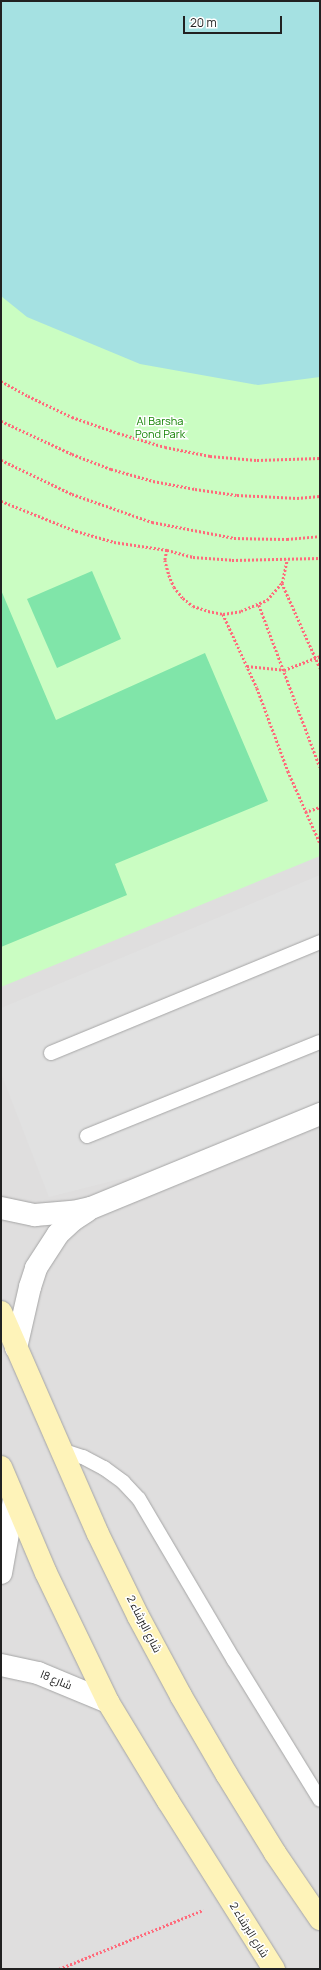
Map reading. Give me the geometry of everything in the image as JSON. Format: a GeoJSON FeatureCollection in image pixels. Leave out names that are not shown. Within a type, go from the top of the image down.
{"type":"FeatureCollection","features":[{"type":"Feature","properties":{"kind":"street"},"geometry":{"type":"LineString","coordinates":[[1,1208],[16,1212],[41,1215],[73,1212],[91,1208],[320,1114]]}},
{"type":"Feature","properties":{"kind":"street"},"geometry":{"type":"LineString","coordinates":[[16,1348],[30,1287],[36,1268],[58,1234],[73,1220],[91,1208]]}},
{"type":"Feature","properties":{"kind":"street","name":"شارع البرشاء 2"},"geometry":{"type":"LineString","coordinates":[[1,1312],[101,1540],[138,1616],[181,1696],[267,1840],[320,1919]]}},
{"type":"Feature","properties":{"kind":"street","name":"شارع البرشاء 2"},"geometry":{"type":"LineString","coordinates":[[1,1467],[14,1500],[74,1632],[108,1702],[274,1969]]}},
{"type":"Feature","properties":{"kind":"street"},"geometry":{"type":"LineString","coordinates":[[1,1573],[14,1500]]}},
{"type":"Feature","properties":{"kind":"street","name":"شارع 8ا"},"geometry":{"type":"LineString","coordinates":[[1,1666],[38,1673],[108,1702]]}},
{"type":"Feature","properties":{"kind":"lane"},"geometry":{"type":"LineString","coordinates":[[52,1053],[320,942]]}},
{"type":"Feature","properties":{"kind":"lane"},"geometry":{"type":"LineString","coordinates":[[87,1136],[320,1042]]}},
{"type":"Feature","properties":{"kind":"lane"},"geometry":{"type":"LineString","coordinates":[[61,1450],[83,1457],[104,1468],[123,1482],[139,1499],[234,1660],[320,1800]]}},
{"type":"Feature","properties":{"kind":"path"},"geometry":{"type":"LineString","coordinates":[[1,380],[28,396],[72,417],[165,447],[210,456],[257,460],[320,458]]}},
{"type":"Feature","properties":{"kind":"path"},"geometry":{"type":"LineString","coordinates":[[1,421],[72,454],[111,469],[153,481],[237,495],[297,498],[320,496]]}},
{"type":"Feature","properties":{"kind":"path"},"geometry":{"type":"LineString","coordinates":[[1,460],[72,494],[152,522],[234,538],[287,539],[320,536]]}},
{"type":"Feature","properties":{"kind":"path"},"geometry":{"type":"LineString","coordinates":[[1,501],[84,533],[114,542],[167,550],[193,557],[232,560],[287,560],[320,558]]}},
{"type":"Feature","properties":{"kind":"path"},"geometry":{"type":"LineString","coordinates":[[167,550],[165,560],[168,575],[182,598],[193,606],[208,612],[223,614],[242,611],[259,605],[274,594],[282,583],[287,560]]}},
{"type":"Feature","properties":{"kind":"path"},"geometry":{"type":"LineString","coordinates":[[282,583],[320,668]]}},
{"type":"Feature","properties":{"kind":"path"},"geometry":{"type":"LineString","coordinates":[[259,605],[320,768]]}},
{"type":"Feature","properties":{"kind":"path"},"geometry":{"type":"LineString","coordinates":[[223,614],[247,666],[305,812],[320,843]]}},
{"type":"Feature","properties":{"kind":"path"},"geometry":{"type":"LineString","coordinates":[[247,666],[284,670],[320,656]]}},
{"type":"Feature","properties":{"kind":"path"},"geometry":{"type":"LineString","coordinates":[[305,812],[320,807]]}},
{"type":"Feature","properties":{"kind":"path"},"geometry":{"type":"LineString","coordinates":[[59,1969],[230,1899]]}},
{"type":"Feature","properties":{"kind":"shaded area"},"geometry":{"type":"Polygon","coordinates":[[[1,1],[320,1],[320,1969],[1,1969],[1,1]]]}},
{"type":"Feature","properties":{"kind":"shaded area"},"geometry":{"type":"Polygon","coordinates":[[[320,875],[320,1105],[176,1165],[49,1197],[1,1073],[1,1008],[320,875]]]}},
{"type":"Feature","properties":{"kind":"green space","name":"Al Barsha Pond Park"},"geometry":{"type":"Polygon","coordinates":[[[1,1],[320,1],[320,856],[1,987],[1,1]]]}},
{"type":"Feature","properties":{"kind":"green space"},"geometry":{"type":"Polygon","coordinates":[[[92,571],[121,639],[57,668],[27,599],[92,571]]]}},
{"type":"Feature","properties":{"kind":"green space"},"geometry":{"type":"Polygon","coordinates":[[[1,590],[56,720],[205,653],[268,801],[115,864],[127,895],[1,947],[1,590]]]}},
{"type":"Feature","properties":{"kind":"water"},"geometry":{"type":"Polygon","coordinates":[[[1,1],[320,1],[320,377],[258,385],[140,364],[27,317],[1,296],[1,1]]]}}]}
